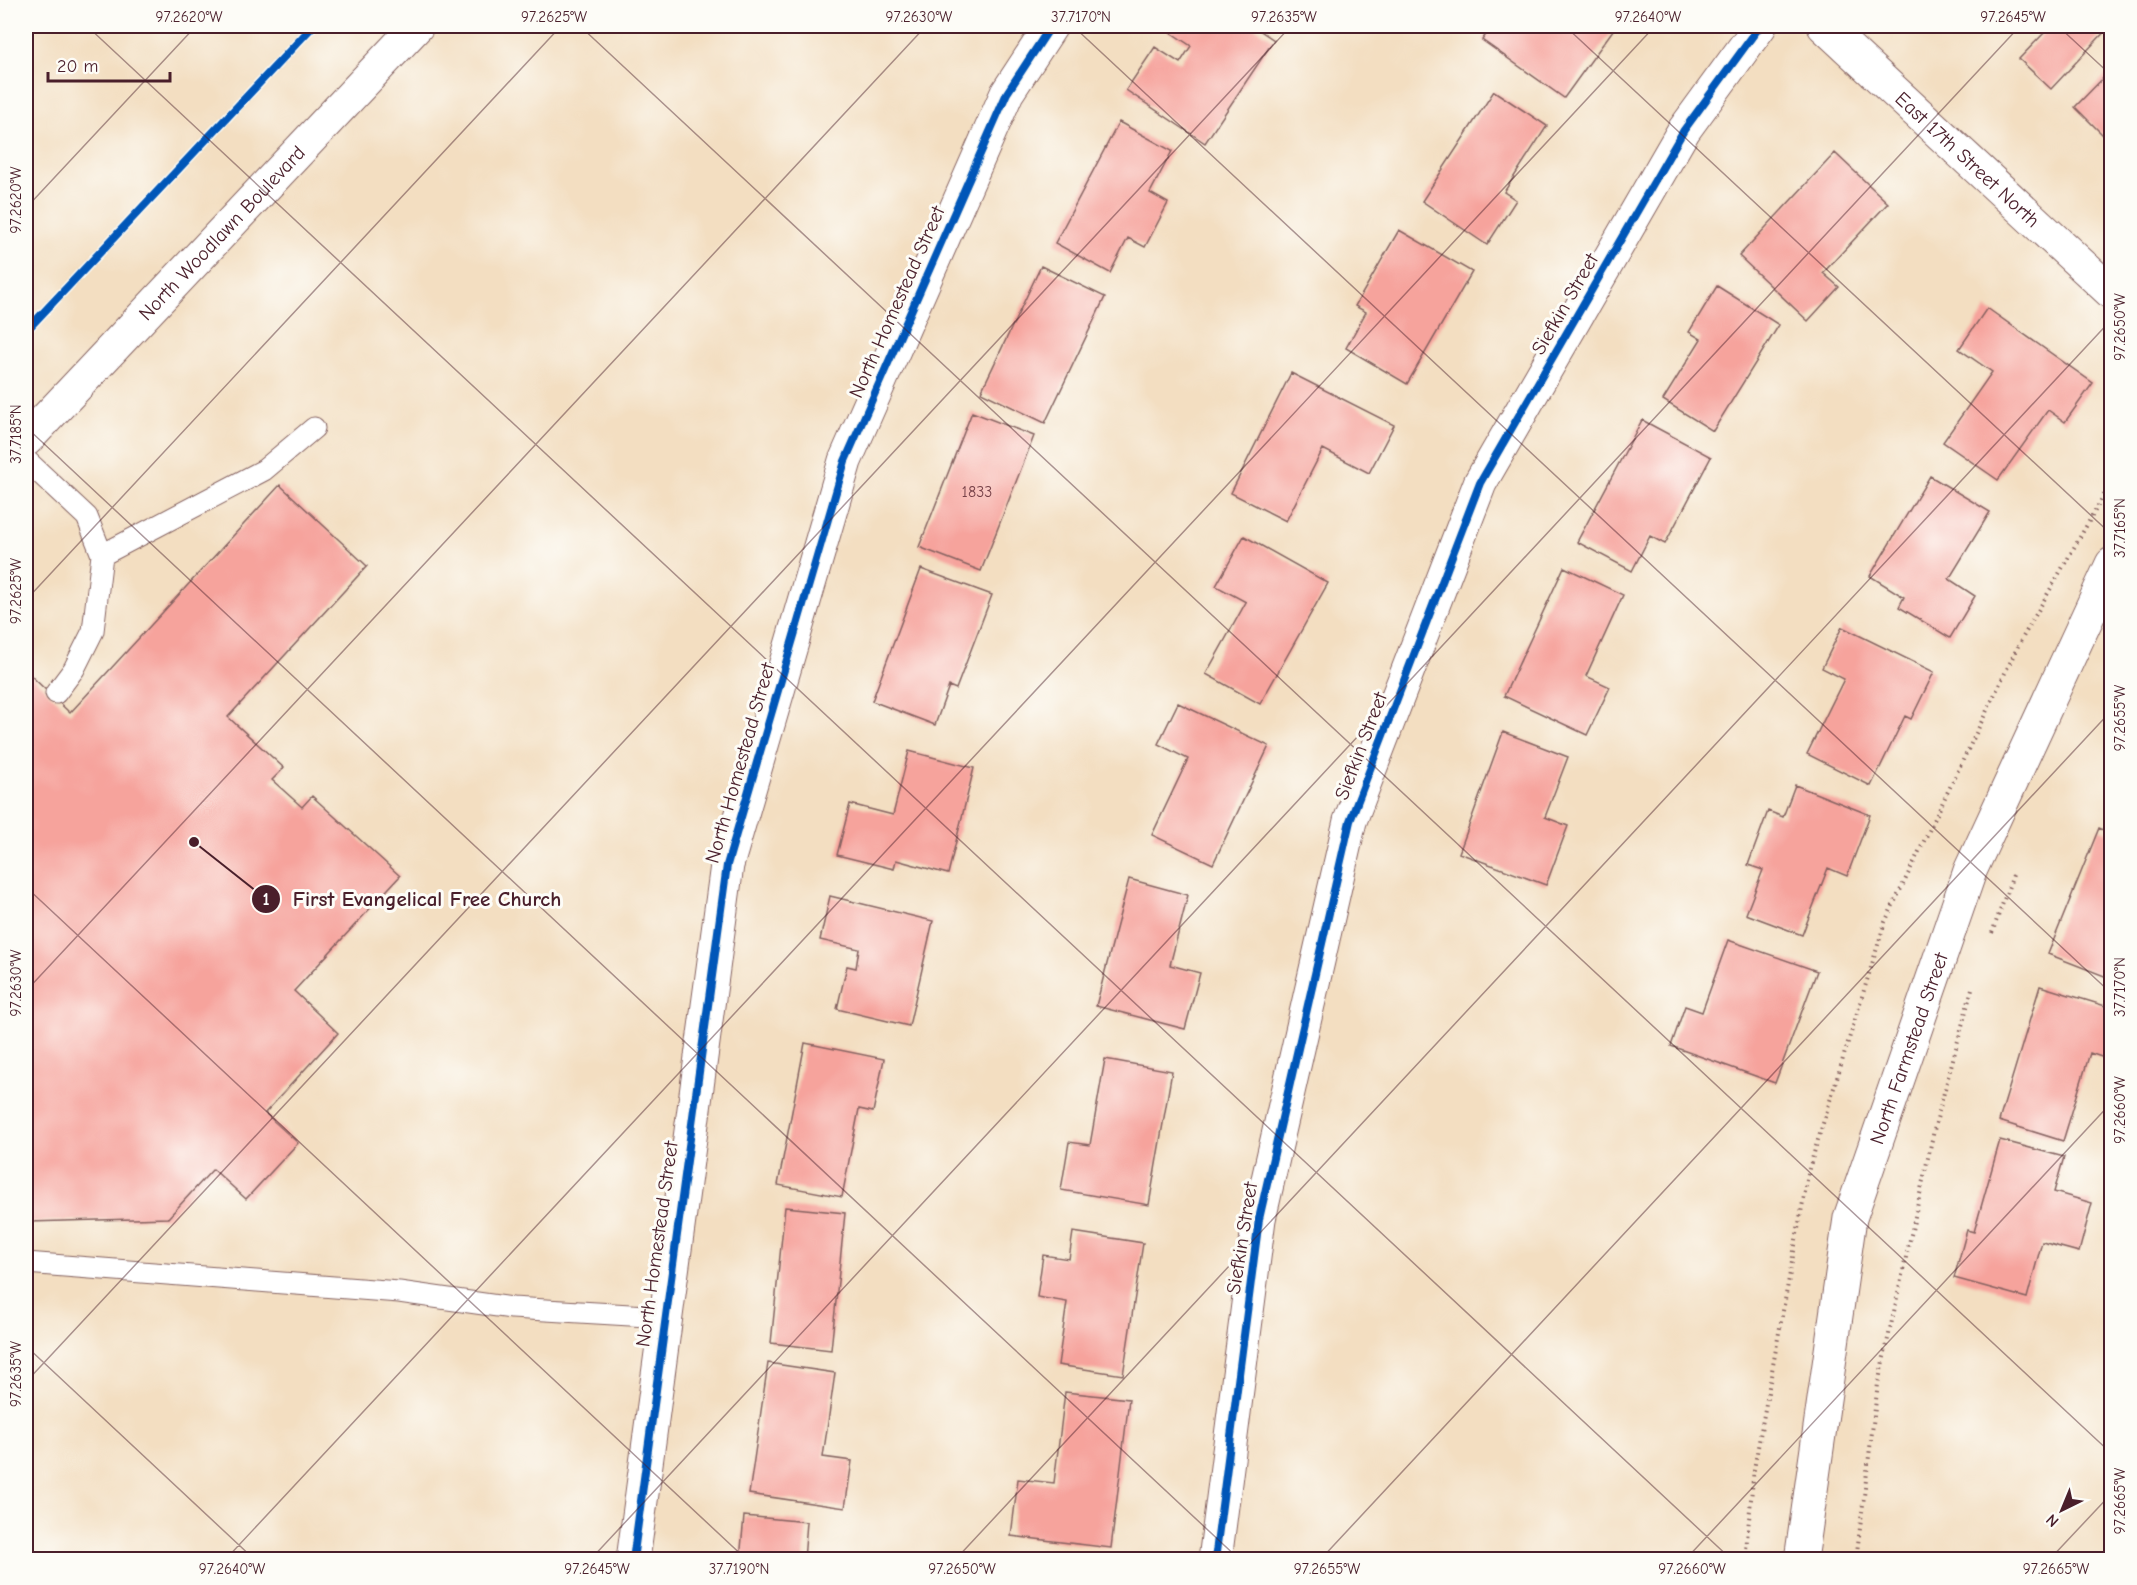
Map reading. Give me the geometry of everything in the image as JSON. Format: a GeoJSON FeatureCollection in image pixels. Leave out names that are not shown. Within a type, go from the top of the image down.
{"type":"FeatureCollection","features":[{"type":"Feature","properties":{"kind":"street","name":"North Woodlawn Boulevard"},"geometry":{"type":"LineString","coordinates":[[26,440],[417,26]]}},
{"type":"Feature","properties":{"kind":"street","name":"North Homestead Street"},"geometry":{"type":"LineString","coordinates":[[633,1560],[664,1317],[727,865],[845,460],[1007,93],[1051,26]]}},
{"type":"Feature","properties":{"kind":"street","name":"Siefkin Street"},"geometry":{"type":"LineString","coordinates":[[1215,1560],[1259,1219],[1350,821],[1480,483],[1684,130],[1760,26]]}},
{"type":"Feature","properties":{"kind":"street","name":"East 17th Street North"},"geometry":{"type":"LineString","coordinates":[[1824,26],[2112,293]]}},
{"type":"Feature","properties":{"kind":"street","name":"North Farmstead Street"},"geometry":{"type":"LineString","coordinates":[[1801,1560],[1850,1218],[1970,871],[2112,564]]}},
{"type":"Feature","properties":{"kind":"lane"},"geometry":{"type":"LineString","coordinates":[[102,555],[264,471],[314,428]]}},
{"type":"Feature","properties":{"kind":"lane"},"geometry":{"type":"LineString","coordinates":[[26,460],[87,517],[102,555],[93,631],[74,669],[56,693]]}},
{"type":"Feature","properties":{"kind":"lane"},"geometry":{"type":"LineString","coordinates":[[26,1263],[399,1293],[512,1308],[664,1317]]}},
{"type":"Feature","properties":{"kind":"path"},"geometry":{"type":"LineString","coordinates":[[1988,944],[2016,866]]}},
{"type":"Feature","properties":{"kind":"path"},"geometry":{"type":"LineString","coordinates":[[1856,1560],[1878,1384],[1935,1126],[1975,978]]}},
{"type":"Feature","properties":{"kind":"building"},"geometry":{"type":"Polygon","coordinates":[[[1166,26],[1253,26],[1274,40],[1205,143],[1126,90],[1155,47],[1180,63],[1191,46],[1164,28],[1166,26]]]}},
{"type":"Feature","properties":{"kind":"building"},"geometry":{"type":"Polygon","coordinates":[[[1492,26],[1616,26],[1564,98],[1482,40],[1492,26]]]}},
{"type":"Feature","properties":{"kind":"building"},"geometry":{"type":"Polygon","coordinates":[[[2041,26],[2110,26],[2051,89],[2019,59],[2046,31],[2041,26]]]}},
{"type":"Feature","properties":{"kind":"building"},"geometry":{"type":"Polygon","coordinates":[[[2112,69],[2112,144],[2075,107],[2112,69]]]}},
{"type":"Feature","properties":{"kind":"building"},"geometry":{"type":"Polygon","coordinates":[[[1494,91],[1547,126],[1504,192],[1516,200],[1487,245],[1422,201],[1494,91]]]}},
{"type":"Feature","properties":{"kind":"building"},"geometry":{"type":"Polygon","coordinates":[[[1119,122],[1172,151],[1150,193],[1168,203],[1145,247],[1128,238],[1110,273],[1055,243],[1119,122]]]}},
{"type":"Feature","properties":{"kind":"building"},"geometry":{"type":"Polygon","coordinates":[[[1835,153],[1888,203],[1823,273],[1839,287],[1808,321],[1739,256],[1835,153]]]}},
{"type":"Feature","properties":{"kind":"building"},"geometry":{"type":"Polygon","coordinates":[[[1399,230],[1472,272],[1407,384],[1346,348],[1366,312],[1355,306],[1399,230]]]}},
{"type":"Feature","properties":{"kind":"building"},"geometry":{"type":"Polygon","coordinates":[[[1041,266],[1105,297],[1045,423],[981,392],[1041,266]]]}},
{"type":"Feature","properties":{"kind":"building"},"geometry":{"type":"Polygon","coordinates":[[[1717,286],[1779,325],[1713,431],[1663,400],[1701,339],[1689,332],[1717,286]]]}},
{"type":"Feature","properties":{"kind":"building"},"geometry":{"type":"Polygon","coordinates":[[[1987,308],[2093,383],[2065,422],[2048,410],[1998,480],[1943,442],[1992,372],[1959,349],[1987,308]]]}},
{"type":"Feature","properties":{"kind":"building"},"geometry":{"type":"Polygon","coordinates":[[[1291,373],[1394,425],[1369,473],[1323,449],[1286,521],[1231,493],[1291,373]]]}},
{"type":"Feature","properties":{"kind":"building"},"geometry":{"type":"Polygon","coordinates":[[[972,412],[1034,436],[981,571],[919,547],[972,412]]]}},
{"type":"Feature","properties":{"kind":"building"},"geometry":{"type":"Polygon","coordinates":[[[1642,420],[1711,457],[1665,544],[1650,536],[1632,571],[1577,542],[1642,420]]]}},
{"type":"Feature","properties":{"kind":"building"},"geometry":{"type":"Polygon","coordinates":[[[1930,476],[1990,512],[1949,579],[1975,596],[1950,638],[1899,607],[1904,597],[1870,576],[1930,476]]]}},
{"type":"Feature","properties":{"kind":"building"},"geometry":{"type":"Polygon","coordinates":[[[280,485],[367,566],[228,717],[284,768],[272,780],[302,807],[312,796],[400,876],[294,991],[338,1033],[265,1113],[298,1143],[246,1199],[213,1169],[168,1218],[29,1222],[26,1219],[26,671],[70,713],[280,485]]]}},
{"type":"Feature","properties":{"kind":"building"},"geometry":{"type":"Polygon","coordinates":[[[1244,536],[1328,583],[1260,704],[1206,674],[1246,602],[1216,586],[1244,536]]]}},
{"type":"Feature","properties":{"kind":"building"},"geometry":{"type":"Polygon","coordinates":[[[1564,567],[1623,595],[1586,676],[1610,687],[1587,735],[1504,696],[1564,567]]]}},
{"type":"Feature","properties":{"kind":"building"},"geometry":{"type":"Polygon","coordinates":[[[921,569],[992,595],[956,689],[949,686],[935,725],[872,701],[921,569]]]}},
{"type":"Feature","properties":{"kind":"building"},"geometry":{"type":"Polygon","coordinates":[[[1842,627],[1934,672],[1911,719],[1905,716],[1871,786],[1807,754],[1844,679],[1822,668],[1842,627]]]}},
{"type":"Feature","properties":{"kind":"building"},"geometry":{"type":"Polygon","coordinates":[[[1178,703],[1269,746],[1213,864],[1152,835],[1188,759],[1158,744],[1178,703]]]}},
{"type":"Feature","properties":{"kind":"building"},"geometry":{"type":"Polygon","coordinates":[[[1503,732],[1568,757],[1545,817],[1568,826],[1546,885],[1459,853],[1503,732]]]}},
{"type":"Feature","properties":{"kind":"building"},"geometry":{"type":"Polygon","coordinates":[[[909,751],[974,768],[948,874],[896,860],[894,869],[837,855],[850,804],[893,815],[909,751]]]}},
{"type":"Feature","properties":{"kind":"building"},"geometry":{"type":"Polygon","coordinates":[[[1795,785],[1870,815],[1847,876],[1828,868],[1802,935],[1746,914],[1763,870],[1748,865],[1768,811],[1783,817],[1795,785]]]}},
{"type":"Feature","properties":{"kind":"building"},"geometry":{"type":"Polygon","coordinates":[[[2099,828],[2112,834],[2112,979],[2048,954],[2099,828]]]}},
{"type":"Feature","properties":{"kind":"building"},"geometry":{"type":"Polygon","coordinates":[[[1129,879],[1188,895],[1170,965],[1200,973],[1185,1029],[1096,1006],[1129,879]]]}},
{"type":"Feature","properties":{"kind":"building"},"geometry":{"type":"Polygon","coordinates":[[[830,896],[933,921],[909,1026],[837,1009],[847,966],[856,968],[859,949],[820,940],[830,896]]]}},
{"type":"Feature","properties":{"kind":"building"},"geometry":{"type":"Polygon","coordinates":[[[1728,940],[1817,971],[1775,1083],[1671,1046],[1685,1006],[1702,1012],[1728,940]]]}},
{"type":"Feature","properties":{"kind":"building"},"geometry":{"type":"Polygon","coordinates":[[[2040,986],[2112,1008],[2110,1060],[2090,1053],[2063,1141],[1999,1121],[2040,986]]]}},
{"type":"Feature","properties":{"kind":"building"},"geometry":{"type":"Polygon","coordinates":[[[805,1043],[884,1059],[873,1112],[859,1109],[842,1197],[778,1185],[805,1043]]]}},
{"type":"Feature","properties":{"kind":"building"},"geometry":{"type":"Polygon","coordinates":[[[1105,1059],[1172,1071],[1149,1205],[1061,1190],[1069,1142],[1090,1145],[1105,1059]]]}},
{"type":"Feature","properties":{"kind":"building"},"geometry":{"type":"Polygon","coordinates":[[[2000,1140],[2064,1157],[2054,1192],[2092,1203],[2079,1252],[2042,1242],[2027,1298],[1954,1278],[1967,1230],[1974,1232],[2000,1140]]]}},
{"type":"Feature","properties":{"kind":"building"},"geometry":{"type":"Polygon","coordinates":[[[785,1207],[845,1213],[831,1350],[771,1343],[785,1207]]]}},
{"type":"Feature","properties":{"kind":"building"},"geometry":{"type":"Polygon","coordinates":[[[1073,1232],[1143,1243],[1123,1375],[1058,1365],[1067,1302],[1037,1297],[1043,1255],[1069,1259],[1073,1232]]]}},
{"type":"Feature","properties":{"kind":"building"},"geometry":{"type":"Polygon","coordinates":[[[768,1363],[835,1373],[823,1457],[852,1461],[845,1508],[749,1494],[768,1363]]]}},
{"type":"Feature","properties":{"kind":"building"},"geometry":{"type":"Polygon","coordinates":[[[1065,1392],[1129,1399],[1111,1548],[1011,1536],[1018,1479],[1054,1483],[1065,1392]]]}},
{"type":"Feature","properties":{"kind":"building"},"geometry":{"type":"Polygon","coordinates":[[[744,1516],[807,1522],[804,1560],[740,1560],[744,1516]]]}},
{"type":"Feature","properties":{"kind":"cycle path"},"geometry":{"type":"LineString","coordinates":[[26,331],[313,26]]}},
{"type":"Feature","properties":{"kind":"cycle path"},"geometry":{"type":"LineString","coordinates":[[633,1560],[727,865],[845,461],[1007,93],[1051,26]]}},
{"type":"Feature","properties":{"kind":"cycle path"},"geometry":{"type":"LineString","coordinates":[[1215,1560],[1259,1219],[1350,821],[1480,483],[1684,130],[1760,26]]}},
{"type":"Feature","properties":{"kind":"place","name":"First Evangelical Free Church"},"geometry":{"type":"Point","coordinates":[194,842]}}]}
